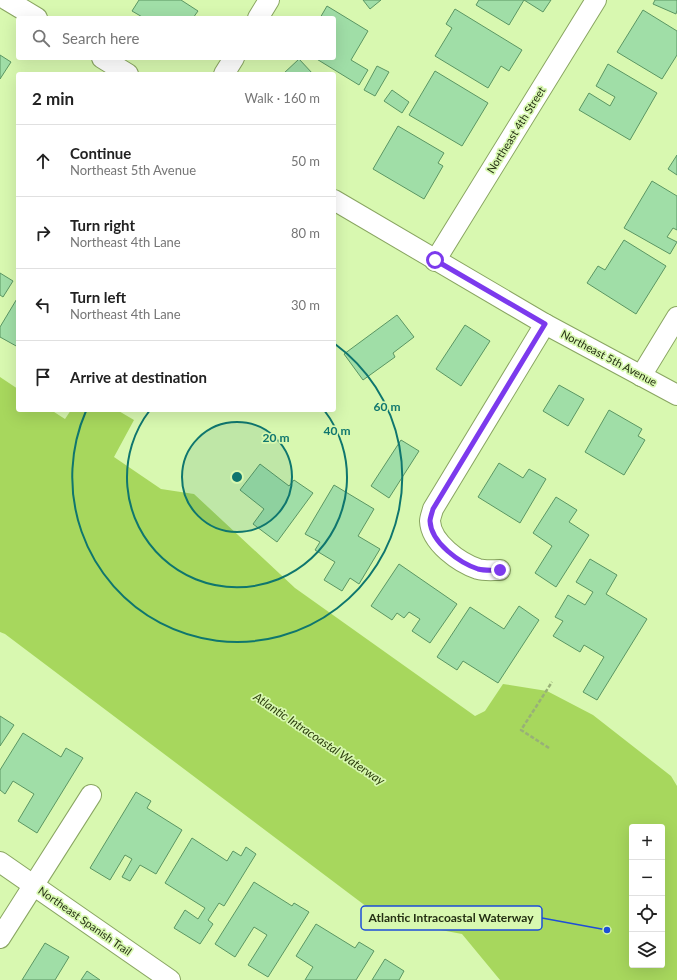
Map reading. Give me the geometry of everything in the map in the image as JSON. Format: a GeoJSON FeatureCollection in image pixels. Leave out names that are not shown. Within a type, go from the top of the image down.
{"type":"FeatureCollection","features":[{"type":"Feature","properties":{"kind":"street"},"geometry":{"type":"LineString","coordinates":[[8,0],[34,16]]}},
{"type":"Feature","properties":{"kind":"street"},"geometry":{"type":"LineString","coordinates":[[259,16],[270,0]]}},
{"type":"Feature","properties":{"kind":"street","name":"Northeast 4th Street"},"geometry":{"type":"LineString","coordinates":[[435,260],[596,0]]}},
{"type":"Feature","properties":{"kind":"street"},"geometry":{"type":"LineString","coordinates":[[105,60],[125,72]]}},
{"type":"Feature","properties":{"kind":"street"},"geometry":{"type":"LineString","coordinates":[[225,72],[233,60]]}},
{"type":"Feature","properties":{"kind":"street","name":"Northeast 5th Avenue"},"geometry":{"type":"LineString","coordinates":[[336,201],[545,324],[677,395]]}},
{"type":"Feature","properties":{"kind":"street"},"geometry":{"type":"LineString","coordinates":[[641,376],[677,317]]}},
{"type":"Feature","properties":{"kind":"street"},"geometry":{"type":"LineString","coordinates":[[500,570],[479,569],[460,560],[444,549],[434,536],[430,521],[433,509],[545,324]]}},
{"type":"Feature","properties":{"kind":"street"},"geometry":{"type":"LineString","coordinates":[[0,938],[91,795]]}},
{"type":"Feature","properties":{"kind":"street","name":"Northeast Spanish Trail"},"geometry":{"type":"LineString","coordinates":[[0,862],[170,980]]}},
{"type":"Feature","properties":{"kind":"path"},"geometry":{"type":"LineString","coordinates":[[550,748],[521,730],[552,682]]}},
{"type":"Feature","properties":{"kind":"water"},"geometry":{"type":"Polygon","coordinates":[[[0,377],[16,388],[16,412],[54,412],[65,419],[70,412],[120,412],[134,420],[114,457],[161,489],[194,494],[295,588],[475,716],[485,711],[503,684],[547,691],[593,715],[671,776],[677,786],[677,980],[500,980],[462,934],[383,919],[5,634],[0,632],[0,377]]]}},
{"type":"Feature","properties":{"kind":"building"},"geometry":{"type":"Polygon","coordinates":[[[139,0],[181,0],[198,11],[194,16],[141,16],[132,11],[139,0]]]}},
{"type":"Feature","properties":{"kind":"building"},"geometry":{"type":"Polygon","coordinates":[[[363,0],[381,0],[370,9],[363,0]]]}},
{"type":"Feature","properties":{"kind":"building"},"geometry":{"type":"Polygon","coordinates":[[[479,0],[524,0],[509,25],[476,5],[479,0]]]}},
{"type":"Feature","properties":{"kind":"building"},"geometry":{"type":"Polygon","coordinates":[[[524,0],[551,0],[543,12],[524,0]]]}},
{"type":"Feature","properties":{"kind":"building"},"geometry":{"type":"Polygon","coordinates":[[[655,0],[677,0],[676,14],[653,4],[655,0]]]}},
{"type":"Feature","properties":{"kind":"building"},"geometry":{"type":"Polygon","coordinates":[[[327,6],[368,31],[351,60],[368,70],[359,85],[318,60],[336,60],[336,16],[321,16],[327,6]]]}},
{"type":"Feature","properties":{"kind":"building"},"geometry":{"type":"Polygon","coordinates":[[[455,9],[522,50],[509,71],[501,66],[488,88],[435,56],[452,28],[446,24],[455,9]]]}},
{"type":"Feature","properties":{"kind":"building"},"geometry":{"type":"Polygon","coordinates":[[[643,10],[677,31],[677,55],[662,79],[617,52],[643,10]]]}},
{"type":"Feature","properties":{"kind":"building"},"geometry":{"type":"Polygon","coordinates":[[[0,55],[11,62],[0,79],[0,55]]]}},
{"type":"Feature","properties":{"kind":"building"},"geometry":{"type":"Polygon","coordinates":[[[298,60],[300,60],[311,72],[285,72],[298,60]]]}},
{"type":"Feature","properties":{"kind":"building"},"geometry":{"type":"Polygon","coordinates":[[[608,64],[657,93],[630,140],[579,110],[589,93],[610,106],[615,97],[596,86],[608,64]]]}},
{"type":"Feature","properties":{"kind":"building"},"geometry":{"type":"Polygon","coordinates":[[[377,66],[389,72],[375,96],[364,90],[377,66]]]}},
{"type":"Feature","properties":{"kind":"building"},"geometry":{"type":"Polygon","coordinates":[[[435,71],[488,103],[462,146],[409,115],[435,71]]]}},
{"type":"Feature","properties":{"kind":"building"},"geometry":{"type":"Polygon","coordinates":[[[392,90],[409,102],[402,113],[384,101],[392,90]]]}},
{"type":"Feature","properties":{"kind":"building"},"geometry":{"type":"Polygon","coordinates":[[[398,126],[444,153],[438,163],[443,166],[424,199],[373,169],[398,126]]]}},
{"type":"Feature","properties":{"kind":"building"},"geometry":{"type":"Polygon","coordinates":[[[677,155],[677,175],[668,169],[677,155]]]}},
{"type":"Feature","properties":{"kind":"building"},"geometry":{"type":"Polygon","coordinates":[[[652,181],[677,196],[677,230],[673,228],[667,237],[677,242],[670,254],[624,228],[652,181]]]}},
{"type":"Feature","properties":{"kind":"building"},"geometry":{"type":"Polygon","coordinates":[[[624,240],[666,266],[636,314],[587,283],[598,266],[605,270],[624,240]]]}},
{"type":"Feature","properties":{"kind":"building"},"geometry":{"type":"Polygon","coordinates":[[[0,273],[13,281],[3,297],[0,295],[0,273]]]}},
{"type":"Feature","properties":{"kind":"building"},"geometry":{"type":"Polygon","coordinates":[[[16,300],[16,346],[0,337],[0,327],[16,300]]]}},
{"type":"Feature","properties":{"kind":"building"},"geometry":{"type":"Polygon","coordinates":[[[397,315],[414,337],[393,353],[395,357],[363,380],[344,354],[397,315]]]}},
{"type":"Feature","properties":{"kind":"building"},"geometry":{"type":"Polygon","coordinates":[[[465,325],[490,341],[461,386],[436,369],[465,325]]]}},
{"type":"Feature","properties":{"kind":"building"},"geometry":{"type":"Polygon","coordinates":[[[559,385],[584,399],[568,426],[543,411],[559,385]]]}},
{"type":"Feature","properties":{"kind":"building"},"geometry":{"type":"Polygon","coordinates":[[[609,410],[642,429],[638,436],[645,440],[624,475],[585,452],[609,410]]]}},
{"type":"Feature","properties":{"kind":"building"},"geometry":{"type":"Polygon","coordinates":[[[401,440],[419,451],[389,498],[371,486],[401,440]]]}},
{"type":"Feature","properties":{"kind":"building"},"geometry":{"type":"Polygon","coordinates":[[[499,463],[523,478],[529,469],[546,479],[520,523],[478,497],[499,463]]]}},
{"type":"Feature","properties":{"kind":"building"},"geometry":{"type":"Polygon","coordinates":[[[260,464],[289,486],[294,480],[313,493],[277,542],[253,524],[264,509],[240,490],[260,464]]]}},
{"type":"Feature","properties":{"kind":"building"},"geometry":{"type":"Polygon","coordinates":[[[334,485],[374,509],[358,536],[380,549],[359,584],[350,578],[342,591],[324,580],[335,562],[315,550],[320,542],[305,534],[334,485]]]}},
{"type":"Feature","properties":{"kind":"building"},"geometry":{"type":"Polygon","coordinates":[[[556,497],[577,510],[569,522],[589,535],[556,587],[535,573],[552,546],[533,533],[556,497]]]}},
{"type":"Feature","properties":{"kind":"building"},"geometry":{"type":"Polygon","coordinates":[[[590,559],[617,575],[606,594],[647,619],[597,700],[583,692],[604,657],[584,645],[580,652],[553,636],[563,621],[555,617],[568,595],[585,605],[593,592],[576,582],[590,559]]]}},
{"type":"Feature","properties":{"kind":"building"},"geometry":{"type":"Polygon","coordinates":[[[399,564],[457,604],[430,643],[412,631],[420,619],[409,612],[404,618],[397,613],[392,620],[371,606],[399,564]]]}},
{"type":"Feature","properties":{"kind":"building"},"geometry":{"type":"Polygon","coordinates":[[[519,606],[539,620],[498,683],[463,661],[457,670],[437,657],[470,607],[504,629],[519,606]]]}},
{"type":"Feature","properties":{"kind":"building"},"geometry":{"type":"Polygon","coordinates":[[[0,716],[14,725],[0,746],[0,716]]]}},
{"type":"Feature","properties":{"kind":"building"},"geometry":{"type":"Polygon","coordinates":[[[23,733],[61,757],[66,748],[83,758],[37,833],[18,821],[34,794],[13,781],[5,794],[0,790],[0,770],[23,733]]]}},
{"type":"Feature","properties":{"kind":"building"},"geometry":{"type":"Polygon","coordinates":[[[136,792],[151,801],[147,808],[182,830],[156,874],[140,865],[130,881],[122,877],[132,859],[125,855],[110,880],[90,868],[136,792]]]}},
{"type":"Feature","properties":{"kind":"building"},"geometry":{"type":"Polygon","coordinates":[[[192,838],[227,861],[233,851],[241,856],[246,847],[256,854],[224,906],[219,903],[208,920],[213,924],[200,944],[174,928],[185,910],[198,919],[205,908],[165,883],[192,838]]]}},
{"type":"Feature","properties":{"kind":"building"},"geometry":{"type":"Polygon","coordinates":[[[254,882],[292,906],[294,903],[309,912],[268,977],[248,965],[267,935],[254,927],[235,957],[215,944],[254,882]]]}},
{"type":"Feature","properties":{"kind":"building"},"geometry":{"type":"Polygon","coordinates":[[[316,924],[355,948],[359,942],[374,951],[356,980],[305,980],[313,967],[296,956],[316,924]]]}},
{"type":"Feature","properties":{"kind":"building"},"geometry":{"type":"Polygon","coordinates":[[[45,943],[69,957],[55,980],[22,980],[45,943]]]}},
{"type":"Feature","properties":{"kind":"building"},"geometry":{"type":"Polygon","coordinates":[[[385,959],[404,971],[399,980],[372,980],[385,959]]]}},
{"type":"Feature","properties":{"kind":"building"},"geometry":{"type":"Polygon","coordinates":[[[87,971],[100,980],[81,980],[87,971]]]}},
{"type":"Feature","properties":{"kind":"place","name":"Atlantic Intracoastal Waterway"},"geometry":{"type":"Point","coordinates":[607,930]}},
{"type":"Feature","properties":{"kind":"route"},"geometry":{"type":"LineString","coordinates":[[435,260],[545,324],[433,509],[430,521],[434,536],[444,549],[460,560],[479,569],[500,570]]}}]}
